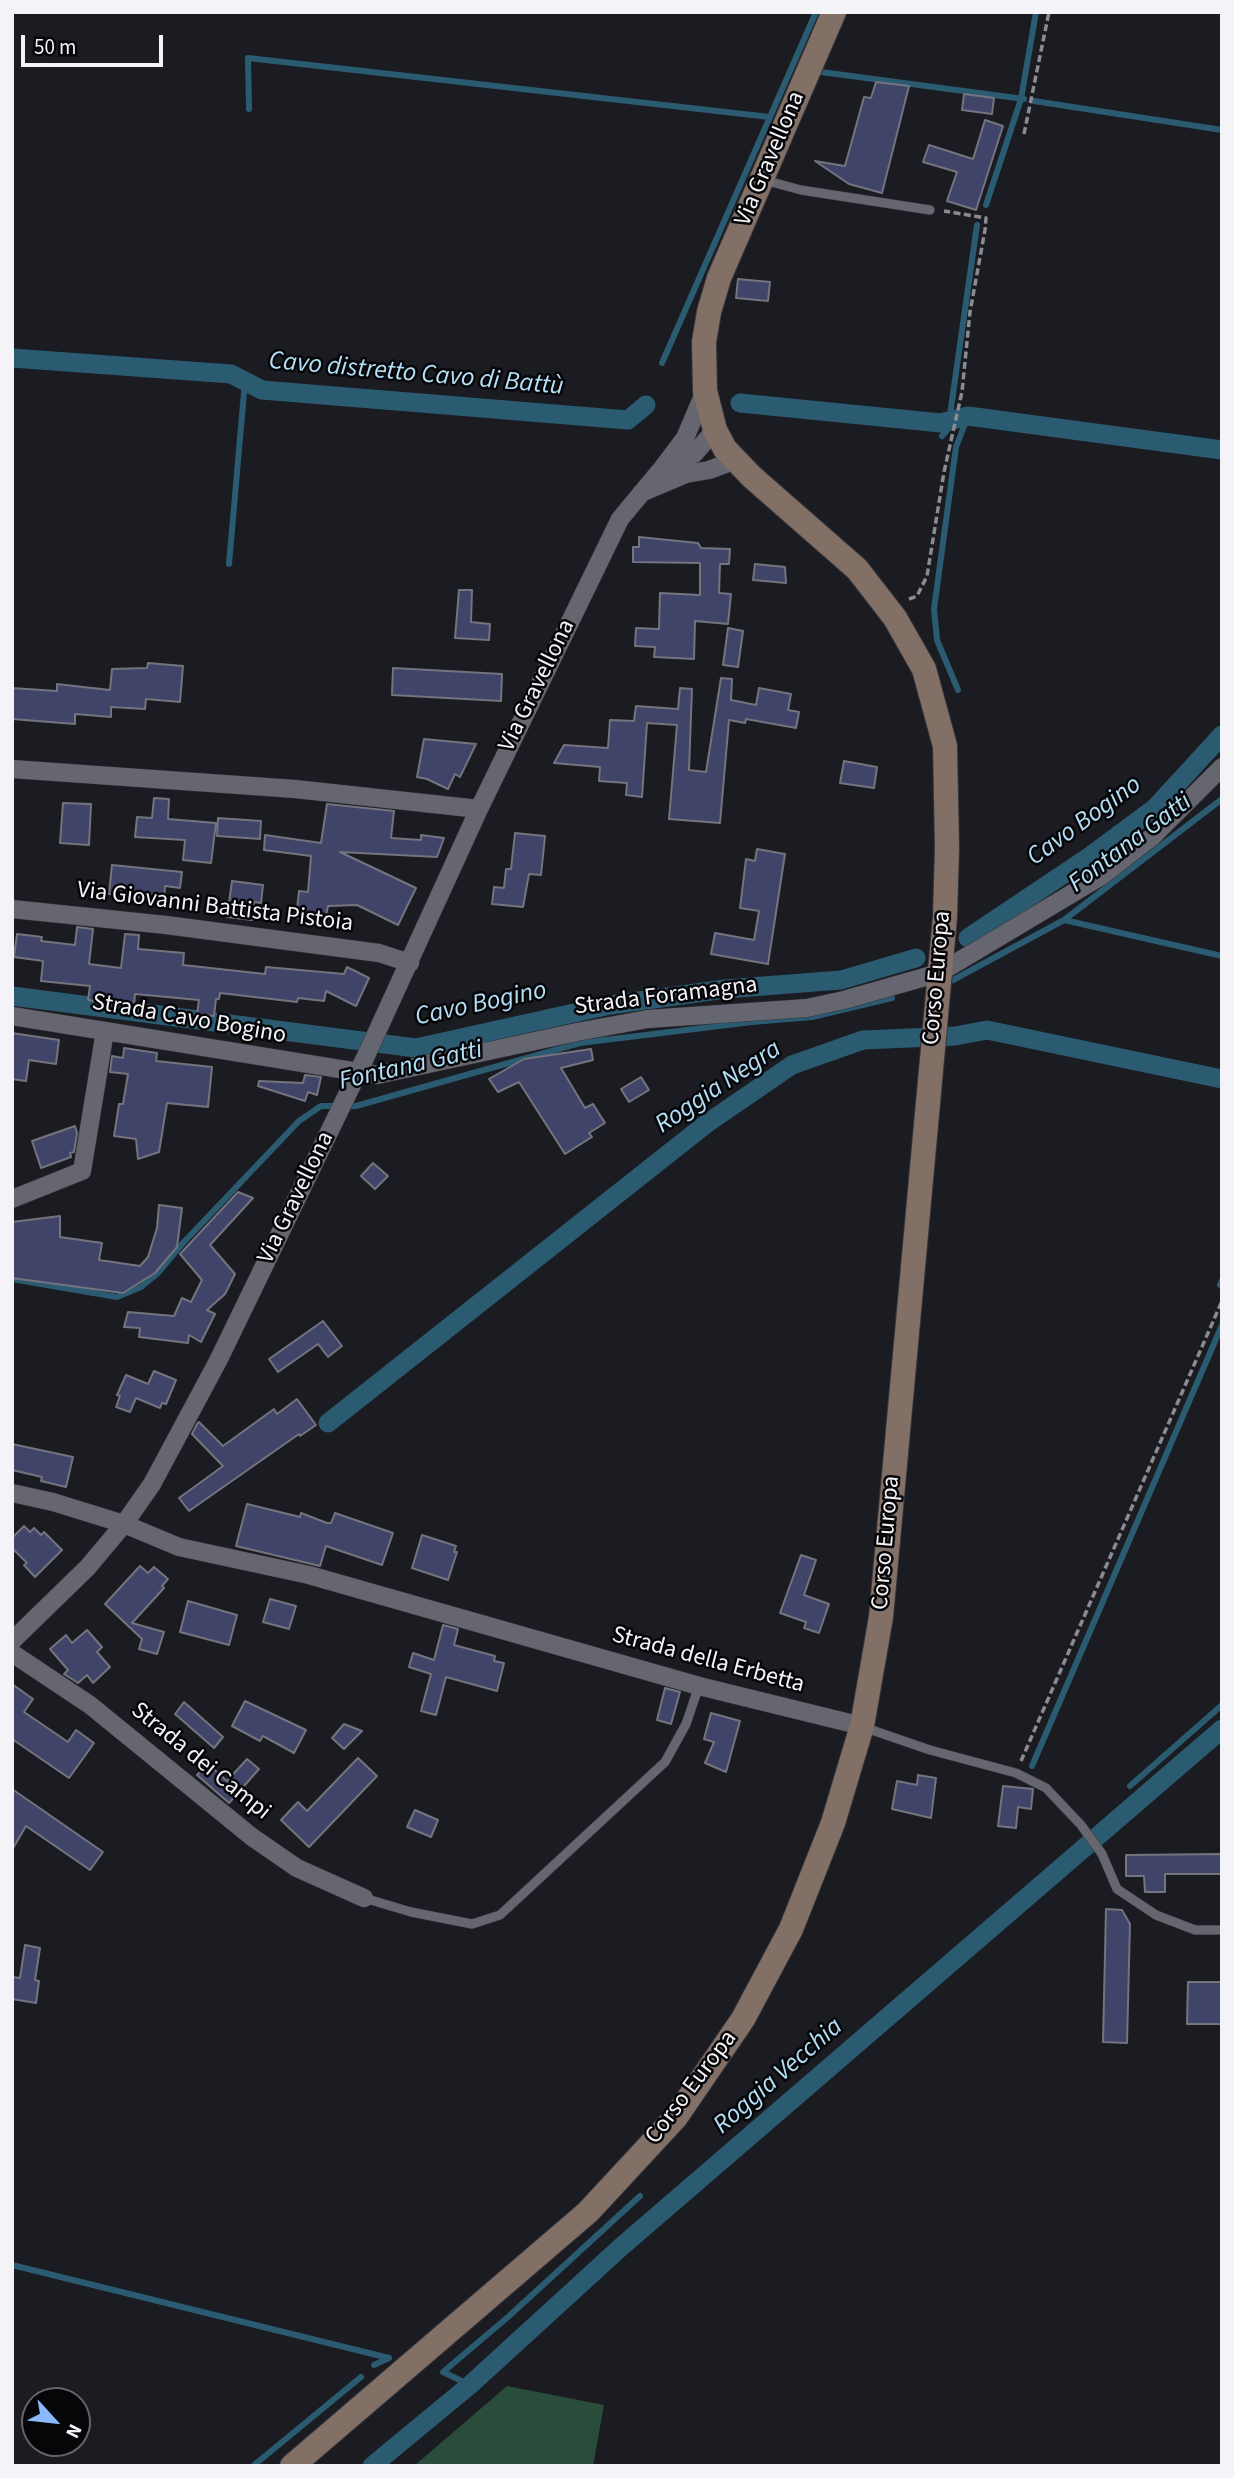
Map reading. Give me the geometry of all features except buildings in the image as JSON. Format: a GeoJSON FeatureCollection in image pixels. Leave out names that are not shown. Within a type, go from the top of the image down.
{"type":"FeatureCollection","features":[{"type":"Feature","properties":{"kind":"main road","name":"Via Gravellona"},"geometry":{"type":"LineString","coordinates":[[744,469],[725,449],[715,430],[705,391],[704,342],[709,312],[719,278],[834,12]]}},
{"type":"Feature","properties":{"kind":"main road","name":"Corso Europa"},"geometry":{"type":"LineString","coordinates":[[292,2466],[588,2213],[676,2117],[743,2019],[792,1929],[833,1823],[862,1726],[881,1617],[944,917],[947,862],[946,746],[924,668],[887,608],[857,569],[744,469]]}},
{"type":"Feature","properties":{"kind":"street","name":"Via Gravellona"},"geometry":{"type":"LineString","coordinates":[[12,1641],[88,1567],[124,1524],[152,1484],[188,1420],[342,1106],[479,809],[620,519],[685,438],[705,391]]}},
{"type":"Feature","properties":{"kind":"street","name":"Via Gravellona"},"geometry":{"type":"LineString","coordinates":[[659,472],[694,454],[715,430]]}},
{"type":"Feature","properties":{"kind":"street"},"geometry":{"type":"LineString","coordinates":[[638,495],[686,474],[744,469]]}},
{"type":"Feature","properties":{"kind":"street","name":"Strada Foramagna"},"geometry":{"type":"LineString","coordinates":[[361,1066],[377,1075],[648,1019],[807,1007],[844,1000],[939,973],[1103,874],[1152,837],[1222,767]]}},
{"type":"Feature","properties":{"kind":"street"},"geometry":{"type":"LineString","coordinates":[[12,769],[295,789],[479,809]]}},
{"type":"Feature","properties":{"kind":"street","name":"Via Giovanni Battista Pistoia"},"geometry":{"type":"LineString","coordinates":[[12,909],[166,925],[379,953],[410,963]]}},
{"type":"Feature","properties":{"kind":"street","name":"Strada Cavo Bogino"},"geometry":{"type":"LineString","coordinates":[[12,1016],[361,1066]]}},
{"type":"Feature","properties":{"kind":"street"},"geometry":{"type":"LineString","coordinates":[[12,1199],[82,1171],[105,1031]]}},
{"type":"Feature","properties":{"kind":"street","name":"Strada della Erbetta"},"geometry":{"type":"LineString","coordinates":[[12,1493],[53,1502],[124,1524],[179,1547],[309,1575],[699,1686],[862,1726]]}},
{"type":"Feature","properties":{"kind":"street","name":"Strada dei Campi"},"geometry":{"type":"LineString","coordinates":[[12,1653],[90,1705],[252,1837],[297,1868],[364,1898]]}},
{"type":"Feature","properties":{"kind":"lane"},"geometry":{"type":"LineString","coordinates":[[762,180],[801,190],[930,210]]}},
{"type":"Feature","properties":{"kind":"lane"},"geometry":{"type":"LineString","coordinates":[[364,1898],[411,1912],[472,1924],[500,1915],[665,1762],[686,1724],[699,1686]]}},
{"type":"Feature","properties":{"kind":"lane","name":"Strada della Erbetta"},"geometry":{"type":"LineString","coordinates":[[862,1726],[930,1750],[1016,1773],[1046,1788],[1081,1825],[1102,1854],[1117,1889],[1156,1915],[1195,1930],[1222,1930]]}},
{"type":"Feature","properties":{"kind":"path"},"geometry":{"type":"LineString","coordinates":[[1024,134],[1049,12]]}},
{"type":"Feature","properties":{"kind":"path"},"geometry":{"type":"LineString","coordinates":[[887,608],[916,596],[927,576],[962,392],[986,218],[930,210]]}},
{"type":"Feature","properties":{"kind":"path"},"geometry":{"type":"LineString","coordinates":[[1016,1773],[1222,1301]]}},
{"type":"Feature","properties":{"kind":"green space"},"geometry":{"type":"Polygon","coordinates":[[[507,2386],[604,2405],[593,2466],[414,2466],[507,2386]]]}},
{"type":"Feature","properties":{"kind":"waterway","name":"Cavo distretto Cavo di Battù"},"geometry":{"type":"LineString","coordinates":[[662,363],[816,12]]}},
{"type":"Feature","properties":{"kind":"waterway"},"geometry":{"type":"LineString","coordinates":[[986,205],[1021,99],[1036,12]]}},
{"type":"Feature","properties":{"kind":"waterway"},"geometry":{"type":"LineString","coordinates":[[249,109],[248,58],[770,117]]}},
{"type":"Feature","properties":{"kind":"waterway","name":"Cavo distretto Cavo di Battù"},"geometry":{"type":"LineString","coordinates":[[821,72],[1024,99]]}},
{"type":"Feature","properties":{"kind":"waterway","name":"Cavo distretto Cavo di Battù"},"geometry":{"type":"LineString","coordinates":[[1034,101],[1222,130]]}},
{"type":"Feature","properties":{"kind":"waterway"},"geometry":{"type":"LineString","coordinates":[[942,436],[948,429],[977,225]]}},
{"type":"Feature","properties":{"kind":"waterway","name":"Cavo distretto Cavo di Battù"},"geometry":{"type":"LineString","coordinates":[[12,358],[231,374],[262,390],[628,420],[646,405]]}},
{"type":"Feature","properties":{"kind":"waterway"},"geometry":{"type":"LineString","coordinates":[[229,564],[245,381]]}},
{"type":"Feature","properties":{"kind":"waterway","name":"Cavo distretto Cavo di Battù"},"geometry":{"type":"LineString","coordinates":[[740,403],[941,423],[968,416],[1222,450]]}},
{"type":"Feature","properties":{"kind":"waterway"},"geometry":{"type":"LineString","coordinates":[[958,690],[937,640],[934,609],[956,447],[968,416]]}},
{"type":"Feature","properties":{"kind":"waterway","name":"Cavo Bogino"},"geometry":{"type":"LineString","coordinates":[[968,938],[1089,857],[1155,808],[1222,735]]}},
{"type":"Feature","properties":{"kind":"waterway","name":"Fontana Gatti"},"geometry":{"type":"LineString","coordinates":[[953,980],[1064,920],[1222,799]]}},
{"type":"Feature","properties":{"kind":"waterway","name":"Fontana Gatti"},"geometry":{"type":"LineString","coordinates":[[1064,920],[1222,956]]}},
{"type":"Feature","properties":{"kind":"waterway","name":"Cavo Bogino"},"geometry":{"type":"LineString","coordinates":[[12,996],[416,1048],[610,1005],[725,989],[841,980],[916,958]]}},
{"type":"Feature","properties":{"kind":"waterway","name":"Fontana Gatti"},"geometry":{"type":"LineString","coordinates":[[12,1279],[117,1297],[141,1287],[157,1274],[299,1121],[321,1106],[356,1106],[580,1043],[812,1017],[892,998]]}},
{"type":"Feature","properties":{"kind":"waterway","name":"Roggia Negra"},"geometry":{"type":"LineString","coordinates":[[328,1423],[706,1124],[792,1065],[863,1040],[955,1036],[987,1030],[1222,1079]]}},
{"type":"Feature","properties":{"kind":"waterway","name":"Fontana Gatti"},"geometry":{"type":"LineString","coordinates":[[1220,1285],[1222,1280]]}},
{"type":"Feature","properties":{"kind":"waterway"},"geometry":{"type":"LineString","coordinates":[[1032,1766],[1222,1325]]}},
{"type":"Feature","properties":{"kind":"waterway"},"geometry":{"type":"LineString","coordinates":[[1130,1786],[1222,1705]]}},
{"type":"Feature","properties":{"kind":"waterway","name":"Roggia Vecchia"},"geometry":{"type":"LineString","coordinates":[[372,2466],[470,2385],[621,2247],[1222,1729]]}},
{"type":"Feature","properties":{"kind":"waterway"},"geometry":{"type":"LineString","coordinates":[[470,2385],[443,2372],[508,2317],[640,2196]]}},
{"type":"Feature","properties":{"kind":"waterway"},"geometry":{"type":"LineString","coordinates":[[12,2265],[389,2358]]}},
{"type":"Feature","properties":{"kind":"waterway"},"geometry":{"type":"LineString","coordinates":[[374,2365],[389,2358]]}},
{"type":"Feature","properties":{"kind":"waterway"},"geometry":{"type":"LineString","coordinates":[[253,2466],[361,2377]]}}]}
